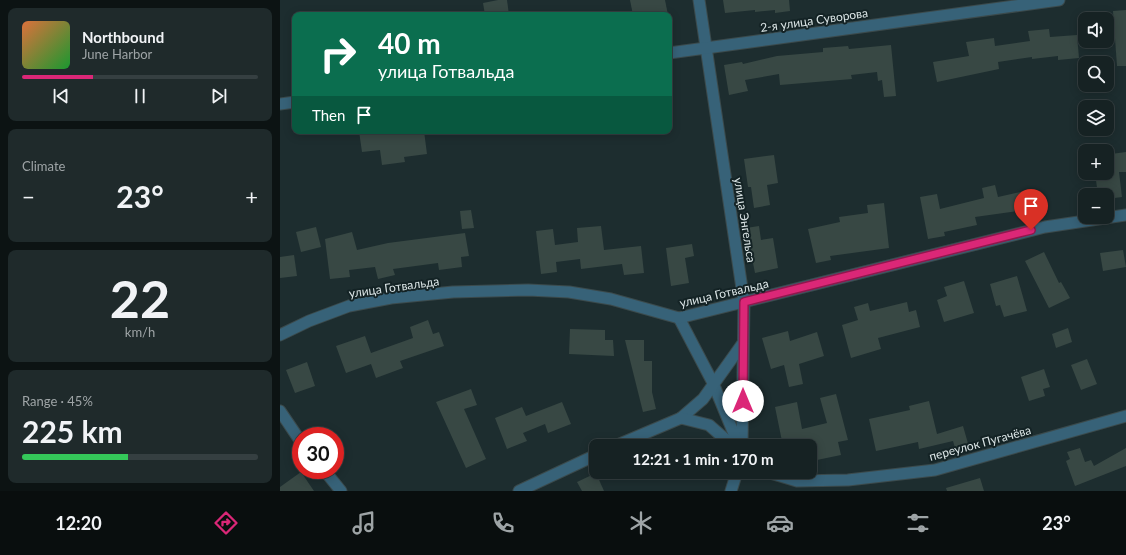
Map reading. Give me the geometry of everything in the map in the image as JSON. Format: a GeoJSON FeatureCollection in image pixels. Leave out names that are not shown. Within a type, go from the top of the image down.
{"type":"FeatureCollection","features":[{"type":"Feature","properties":{"kind":"street","name":"улица Энгельса"},"geometry":{"type":"LineString","coordinates":[[699,0],[744,302],[742,439]]}},
{"type":"Feature","properties":{"kind":"street","name":"2-я улица Суворова"},"geometry":{"type":"LineString","coordinates":[[672,53],[1059,0]]}},
{"type":"Feature","properties":{"kind":"street"},"geometry":{"type":"LineString","coordinates":[[280,104],[292,102]]}},
{"type":"Feature","properties":{"kind":"street","name":"улица Готвальда"},"geometry":{"type":"LineString","coordinates":[[280,335],[309,321],[349,306],[391,298],[453,292],[528,290],[569,292],[611,299],[679,318],[1045,227],[1126,215]]}},
{"type":"Feature","properties":{"kind":"street"},"geometry":{"type":"LineString","coordinates":[[679,318],[713,383],[736,439]]}},
{"type":"Feature","properties":{"kind":"street"},"geometry":{"type":"LineString","coordinates":[[632,439],[681,418],[703,399],[743,343]]}},
{"type":"Feature","properties":{"kind":"street"},"geometry":{"type":"LineString","coordinates":[[280,411],[292,429]]}},
{"type":"Feature","properties":{"kind":"street","name":"переулок Пугачёва"},"geometry":{"type":"LineString","coordinates":[[790,479],[797,481],[848,480],[935,470],[1126,416]]}},
{"type":"Feature","properties":{"kind":"street"},"geometry":{"type":"LineString","coordinates":[[681,418],[709,425],[726,439]]}},
{"type":"Feature","properties":{"kind":"street"},"geometry":{"type":"LineString","coordinates":[[519,491],[589,458]]}},
{"type":"Feature","properties":{"kind":"street"},"geometry":{"type":"LineString","coordinates":[[332,479],[342,491]]}},
{"type":"Feature","properties":{"kind":"street"},"geometry":{"type":"LineString","coordinates":[[731,491],[735,479]]}},
{"type":"Feature","properties":{"kind":"building"},"geometry":{"type":"Polygon","coordinates":[[[507,0],[509,12],[484,12],[483,3],[507,0]]]}},
{"type":"Feature","properties":{"kind":"building"},"geometry":{"type":"Polygon","coordinates":[[[630,0],[665,0],[667,12],[632,12],[630,0]]]}},
{"type":"Feature","properties":{"kind":"building"},"geometry":{"type":"Polygon","coordinates":[[[723,0],[789,0],[790,11],[775,13],[775,10],[755,12],[755,10],[725,13],[723,0]]]}},
{"type":"Feature","properties":{"kind":"building"},"geometry":{"type":"Polygon","coordinates":[[[1126,10],[1126,66],[1117,66],[1113,11],[1126,10]]]}},
{"type":"Feature","properties":{"kind":"building"},"geometry":{"type":"Polygon","coordinates":[[[1049,29],[1050,37],[1077,35],[1078,58],[1058,60],[1058,56],[1032,59],[1032,57],[998,62],[999,69],[937,82],[933,62],[969,56],[966,42],[994,38],[995,46],[1030,41],[1028,31],[1049,29]]]}},
{"type":"Feature","properties":{"kind":"building"},"geometry":{"type":"Polygon","coordinates":[[[891,45],[896,96],[884,97],[882,80],[878,81],[877,72],[851,75],[852,79],[780,85],[779,74],[745,80],[748,91],[729,95],[724,65],[742,62],[743,64],[777,56],[823,52],[823,48],[848,46],[849,49],[891,45]]]}},
{"type":"Feature","properties":{"kind":"building"},"geometry":{"type":"Polygon","coordinates":[[[359,134],[424,134],[427,154],[404,157],[405,162],[382,165],[380,150],[362,152],[359,134]]]}},
{"type":"Feature","properties":{"kind":"building"},"geometry":{"type":"Polygon","coordinates":[[[1126,152],[1126,172],[1119,172],[1122,197],[1114,198],[1114,188],[1097,188],[1096,180],[1114,180],[1114,154],[1126,152]]]}},
{"type":"Feature","properties":{"kind":"building"},"geometry":{"type":"Polygon","coordinates":[[[774,155],[778,183],[767,185],[770,205],[754,208],[751,187],[748,187],[744,159],[774,155]]]}},
{"type":"Feature","properties":{"kind":"building"},"geometry":{"type":"Polygon","coordinates":[[[995,185],[998,197],[1029,190],[1032,209],[975,217],[977,225],[944,232],[945,236],[928,239],[920,197],[937,194],[940,209],[984,198],[982,188],[995,185]]]}},
{"type":"Feature","properties":{"kind":"building"},"geometry":{"type":"Polygon","coordinates":[[[884,203],[889,248],[830,256],[831,260],[816,263],[808,229],[840,222],[839,217],[868,213],[867,205],[884,203]]]}},
{"type":"Feature","properties":{"kind":"building"},"geometry":{"type":"Polygon","coordinates":[[[471,210],[474,228],[462,229],[460,211],[471,210]]]}},
{"type":"Feature","properties":{"kind":"building"},"geometry":{"type":"Polygon","coordinates":[[[601,226],[604,250],[641,246],[644,273],[624,275],[622,264],[581,269],[580,259],[556,262],[557,272],[541,274],[536,231],[553,229],[555,245],[578,242],[577,228],[601,226]]]}},
{"type":"Feature","properties":{"kind":"building"},"geometry":{"type":"Polygon","coordinates":[[[759,226],[761,240],[773,238],[778,268],[755,273],[746,228],[759,226]]]}},
{"type":"Feature","properties":{"kind":"building"},"geometry":{"type":"Polygon","coordinates":[[[316,227],[321,247],[301,252],[296,232],[316,227]]]}},
{"type":"Feature","properties":{"kind":"building"},"geometry":{"type":"Polygon","coordinates":[[[352,232],[357,250],[388,243],[465,233],[469,256],[461,257],[462,267],[439,270],[438,263],[393,269],[395,275],[378,279],[375,267],[349,270],[350,277],[330,279],[325,239],[352,232]]]}},
{"type":"Feature","properties":{"kind":"building"},"geometry":{"type":"Polygon","coordinates":[[[692,244],[694,256],[685,258],[689,283],[671,286],[666,248],[692,244]]]}},
{"type":"Feature","properties":{"kind":"building"},"geometry":{"type":"Polygon","coordinates":[[[1123,250],[1126,267],[1103,271],[1100,253],[1123,250]]]}},
{"type":"Feature","properties":{"kind":"building"},"geometry":{"type":"Polygon","coordinates":[[[1044,252],[1059,283],[1061,282],[1070,298],[1049,308],[1025,261],[1044,252]]]}},
{"type":"Feature","properties":{"kind":"building"},"geometry":{"type":"Polygon","coordinates":[[[294,255],[297,276],[280,278],[280,257],[294,255]]]}},
{"type":"Feature","properties":{"kind":"building"},"geometry":{"type":"Polygon","coordinates":[[[1017,276],[1027,311],[1004,317],[1000,305],[996,306],[990,284],[1017,276]]]}},
{"type":"Feature","properties":{"kind":"building"},"geometry":{"type":"Polygon","coordinates":[[[964,281],[974,313],[944,322],[937,300],[947,296],[944,287],[964,281]]]}},
{"type":"Feature","properties":{"kind":"building"},"geometry":{"type":"Polygon","coordinates":[[[907,302],[909,312],[916,310],[920,327],[878,338],[881,349],[851,358],[842,325],[858,320],[854,307],[868,303],[870,311],[907,302]]]}},
{"type":"Feature","properties":{"kind":"building"},"geometry":{"type":"Polygon","coordinates":[[[428,320],[433,334],[439,332],[444,346],[400,361],[403,368],[376,378],[371,364],[346,373],[336,346],[365,336],[371,353],[413,338],[410,327],[428,320]]]}},
{"type":"Feature","properties":{"kind":"building"},"geometry":{"type":"Polygon","coordinates":[[[1068,328],[1072,342],[1056,348],[1052,334],[1068,328]]]}},
{"type":"Feature","properties":{"kind":"building"},"geometry":{"type":"Polygon","coordinates":[[[570,329],[605,330],[605,340],[613,340],[614,356],[569,354],[570,329]]]}},
{"type":"Feature","properties":{"kind":"building"},"geometry":{"type":"Polygon","coordinates":[[[788,331],[790,341],[817,332],[824,356],[799,364],[803,384],[789,387],[784,365],[771,369],[762,338],[788,331]]]}},
{"type":"Feature","properties":{"kind":"building"},"geometry":{"type":"Polygon","coordinates":[[[625,340],[644,340],[644,361],[652,361],[652,392],[656,409],[643,412],[625,340]]]}},
{"type":"Feature","properties":{"kind":"building"},"geometry":{"type":"Polygon","coordinates":[[[1087,359],[1097,384],[1081,390],[1071,365],[1087,359]]]}},
{"type":"Feature","properties":{"kind":"building"},"geometry":{"type":"Polygon","coordinates":[[[307,362],[315,386],[295,393],[286,370],[307,362]]]}},
{"type":"Feature","properties":{"kind":"building"},"geometry":{"type":"Polygon","coordinates":[[[1044,369],[1050,387],[1043,389],[1045,396],[1029,401],[1021,377],[1044,369]]]}},
{"type":"Feature","properties":{"kind":"building"},"geometry":{"type":"Polygon","coordinates":[[[471,389],[477,405],[464,409],[486,459],[466,468],[436,402],[471,389]]]}},
{"type":"Feature","properties":{"kind":"building"},"geometry":{"type":"Polygon","coordinates":[[[836,394],[848,440],[838,442],[841,455],[817,460],[817,439],[782,439],[775,407],[797,402],[802,429],[827,423],[820,398],[836,394]]]}},
{"type":"Feature","properties":{"kind":"building"},"geometry":{"type":"Polygon","coordinates":[[[929,401],[937,434],[963,426],[969,447],[956,451],[953,441],[919,449],[918,442],[876,451],[869,419],[910,410],[909,406],[929,401]]]}},
{"type":"Feature","properties":{"kind":"building"},"geometry":{"type":"Polygon","coordinates":[[[562,402],[571,424],[548,433],[545,424],[523,433],[527,441],[507,449],[495,418],[522,407],[526,416],[562,402]]]}},
{"type":"Feature","properties":{"kind":"building"},"geometry":{"type":"Polygon","coordinates":[[[1080,448],[1085,462],[1091,460],[1094,466],[1126,448],[1126,466],[1075,486],[1066,461],[1070,459],[1067,452],[1080,448]]]}},
{"type":"Feature","properties":{"kind":"building"},"geometry":{"type":"Polygon","coordinates":[[[589,476],[589,479],[599,479],[604,491],[582,491],[577,482],[589,476]]]}},
{"type":"Feature","properties":{"kind":"building"},"geometry":{"type":"Polygon","coordinates":[[[292,478],[306,479],[314,491],[280,491],[280,487],[292,478]]]}},
{"type":"Feature","properties":{"kind":"building"},"geometry":{"type":"Polygon","coordinates":[[[980,478],[984,491],[947,491],[946,488],[980,478]]]}},
{"type":"Feature","properties":{"kind":"route"},"geometry":{"type":"LineString","coordinates":[[743,401],[744,302],[1031,230]]}}]}
